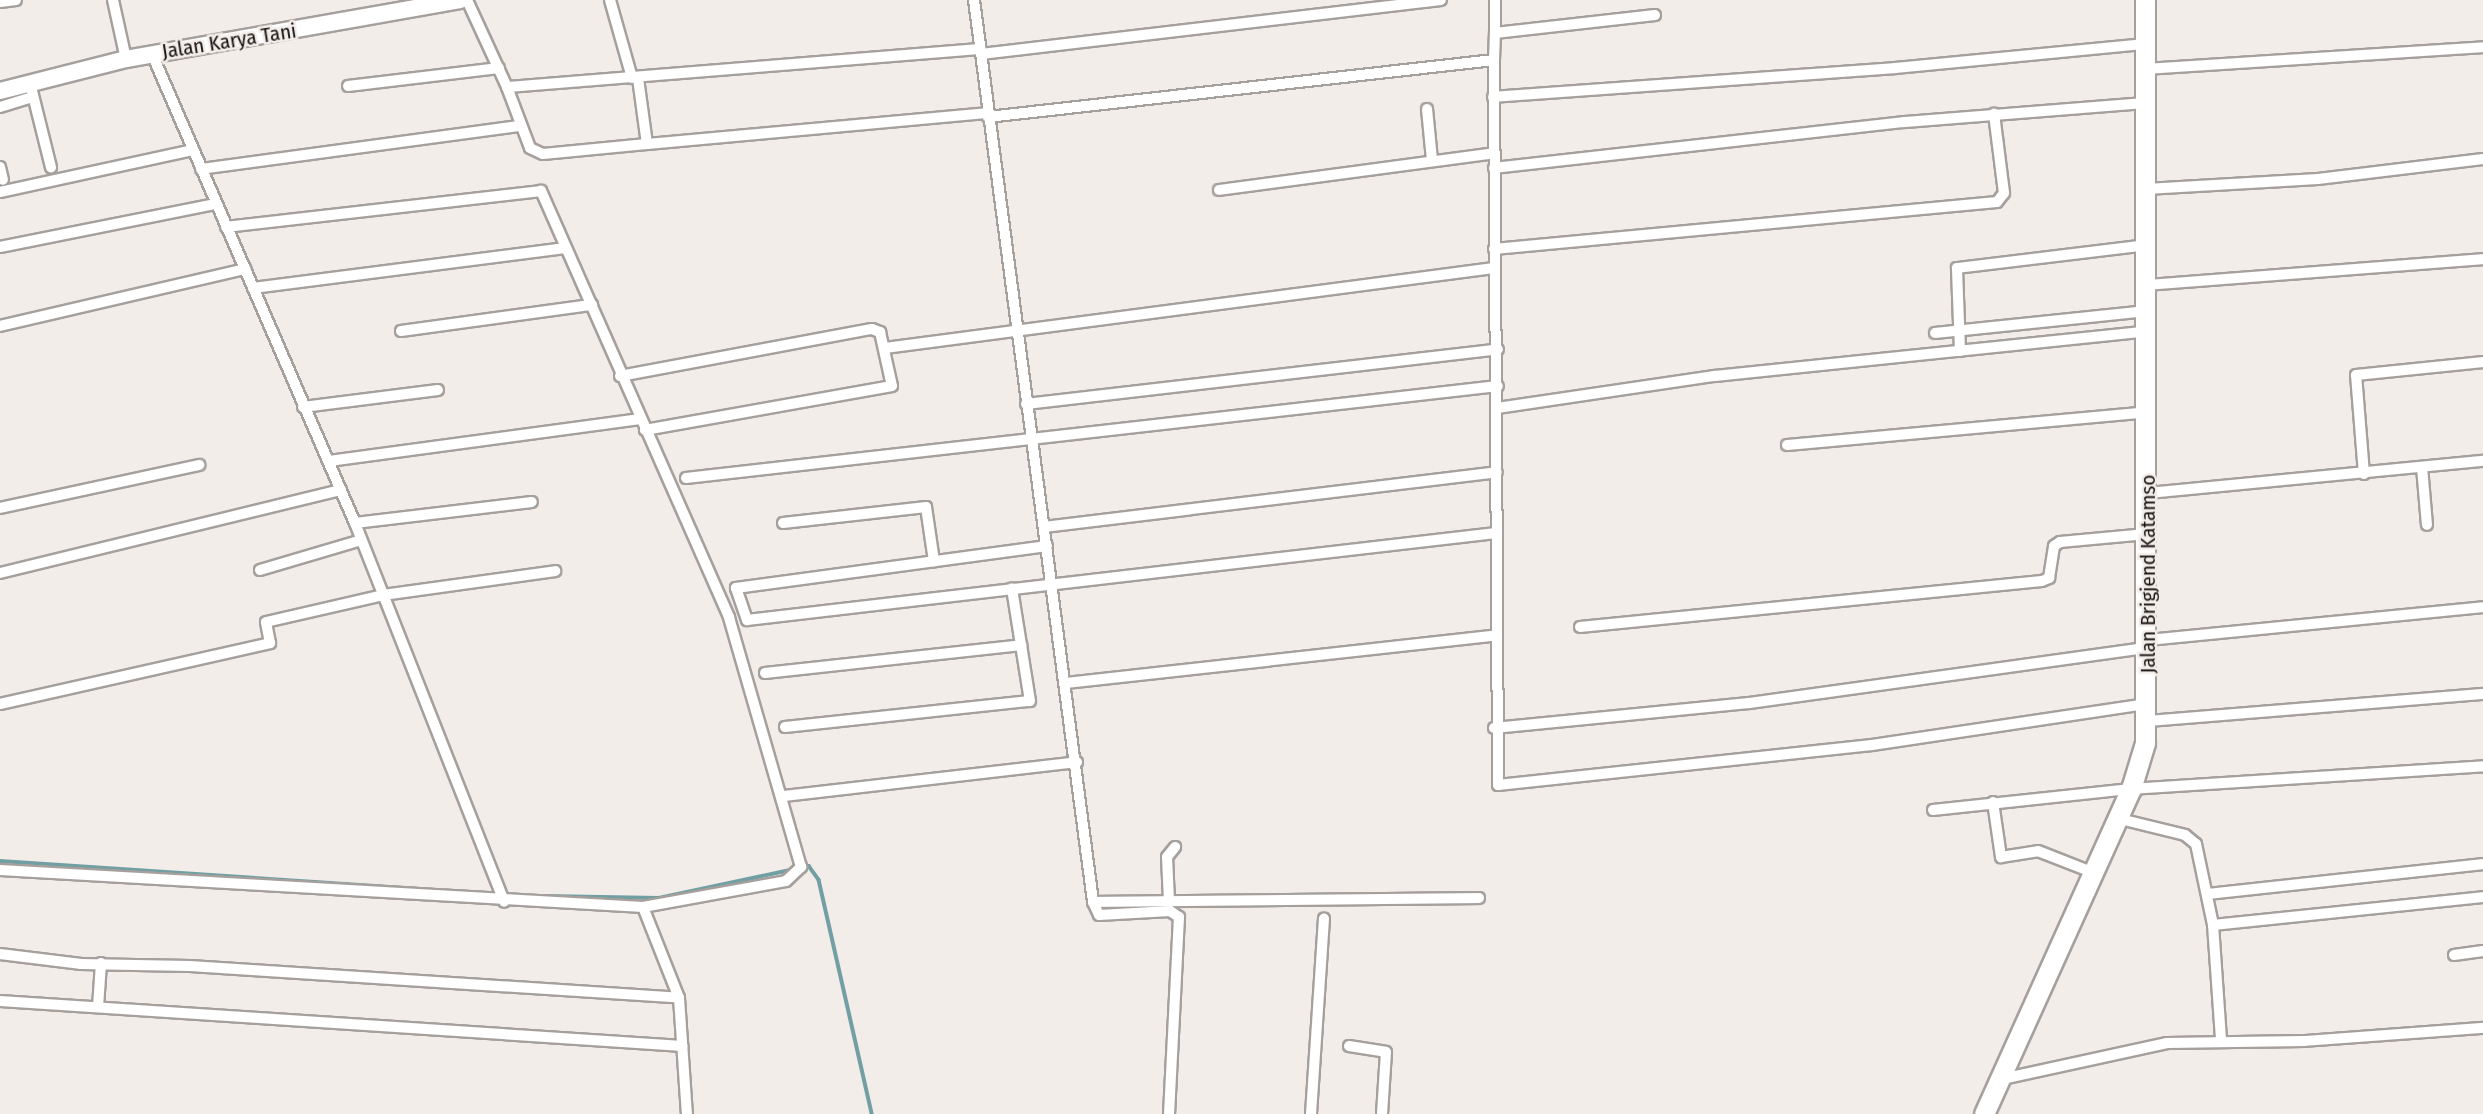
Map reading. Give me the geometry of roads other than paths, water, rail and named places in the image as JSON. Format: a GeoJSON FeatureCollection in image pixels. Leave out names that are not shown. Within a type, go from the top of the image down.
{"type":"FeatureCollection","features":[{"type":"Feature","properties":{"kind":"highway","name":"Jalan Brigjend Katamso"},"geometry":{"type":"LineString","coordinates":[[1984,1114],[2003,1079],[2092,872],[2131,789],[2147,712],[2145,0]]}},
{"type":"Feature","properties":{"kind":"street"},"geometry":{"type":"LineString","coordinates":[[0,2],[16,0]]}},
{"type":"Feature","properties":{"kind":"street"},"geometry":{"type":"LineString","coordinates":[[114,0],[126,59]]}},
{"type":"Feature","properties":{"kind":"street","name":"Jalan Karya Tani"},"geometry":{"type":"LineString","coordinates":[[0,91],[32,90],[126,59],[460,0]]}},
{"type":"Feature","properties":{"kind":"street"},"geometry":{"type":"LineString","coordinates":[[467,0],[499,68],[522,126],[538,154],[987,115],[1494,60]]}},
{"type":"Feature","properties":{"kind":"street"},"geometry":{"type":"LineString","coordinates":[[610,0],[635,78],[647,144]]}},
{"type":"Feature","properties":{"kind":"street"},"geometry":{"type":"LineString","coordinates":[[974,0],[987,115],[1019,326],[1026,404],[1077,762],[1093,902],[1099,915],[1170,911],[1179,917],[1169,1114]]}},
{"type":"Feature","properties":{"kind":"street"},"geometry":{"type":"LineString","coordinates":[[507,87],[980,52],[1441,0]]}},
{"type":"Feature","properties":{"kind":"street"},"geometry":{"type":"LineString","coordinates":[[1495,0],[1494,268],[1498,386],[1494,728],[1496,781],[1502,786],[2147,712],[2483,694]]}},
{"type":"Feature","properties":{"kind":"street"},"geometry":{"type":"LineString","coordinates":[[1494,33],[1656,15]]}},
{"type":"Feature","properties":{"kind":"street"},"geometry":{"type":"LineString","coordinates":[[1493,97],[2146,44]]}},
{"type":"Feature","properties":{"kind":"street"},"geometry":{"type":"LineString","coordinates":[[2146,69],[2483,47]]}},
{"type":"Feature","properties":{"kind":"street"},"geometry":{"type":"LineString","coordinates":[[152,54],[355,523],[504,902]]}},
{"type":"Feature","properties":{"kind":"street"},"geometry":{"type":"LineString","coordinates":[[348,86],[499,68]]}},
{"type":"Feature","properties":{"kind":"street"},"geometry":{"type":"LineString","coordinates":[[0,107],[32,90],[51,167]]}},
{"type":"Feature","properties":{"kind":"street"},"geometry":{"type":"LineString","coordinates":[[1494,168],[1994,114],[2146,103]]}},
{"type":"Feature","properties":{"kind":"street"},"geometry":{"type":"LineString","coordinates":[[1427,109],[1432,160]]}},
{"type":"Feature","properties":{"kind":"street"},"geometry":{"type":"LineString","coordinates":[[1494,249],[1997,202],[2004,193],[1994,114]]}},
{"type":"Feature","properties":{"kind":"street"},"geometry":{"type":"LineString","coordinates":[[201,169],[522,126]]}},
{"type":"Feature","properties":{"kind":"street"},"geometry":{"type":"LineString","coordinates":[[0,192],[193,150]]}},
{"type":"Feature","properties":{"kind":"street"},"geometry":{"type":"LineString","coordinates":[[1219,190],[1494,153]]}},
{"type":"Feature","properties":{"kind":"street"},"geometry":{"type":"LineString","coordinates":[[2147,189],[2319,179],[2483,159]]}},
{"type":"Feature","properties":{"kind":"street"},"geometry":{"type":"LineString","coordinates":[[0,167],[3,180]]}},
{"type":"Feature","properties":{"kind":"street"},"geometry":{"type":"LineString","coordinates":[[0,870],[504,902],[643,907],[796,876],[800,854],[729,617],[592,305],[535,189],[226,228]]}},
{"type":"Feature","properties":{"kind":"street"},"geometry":{"type":"LineString","coordinates":[[0,247],[216,204]]}},
{"type":"Feature","properties":{"kind":"street"},"geometry":{"type":"LineString","coordinates":[[1960,351],[1957,268],[2147,245]]}},
{"type":"Feature","properties":{"kind":"street"},"geometry":{"type":"LineString","coordinates":[[253,288],[565,248]]}},
{"type":"Feature","properties":{"kind":"street"},"geometry":{"type":"LineString","coordinates":[[2147,285],[2483,259]]}},
{"type":"Feature","properties":{"kind":"street"},"geometry":{"type":"LineString","coordinates":[[886,348],[1019,326],[1494,268]]}},
{"type":"Feature","properties":{"kind":"street"},"geometry":{"type":"LineString","coordinates":[[0,326],[245,269]]}},
{"type":"Feature","properties":{"kind":"street"},"geometry":{"type":"LineString","coordinates":[[401,331],[592,305]]}},
{"type":"Feature","properties":{"kind":"street"},"geometry":{"type":"LineString","coordinates":[[1934,333],[2147,321]]}},
{"type":"Feature","properties":{"kind":"street"},"geometry":{"type":"LineString","coordinates":[[1497,408],[1715,376],[1960,351],[2147,321]]}},
{"type":"Feature","properties":{"kind":"street"},"geometry":{"type":"LineString","coordinates":[[621,376],[874,328],[886,348],[893,381],[888,387],[645,430]]}},
{"type":"Feature","properties":{"kind":"street"},"geometry":{"type":"LineString","coordinates":[[1026,404],[1498,349]]}},
{"type":"Feature","properties":{"kind":"street"},"geometry":{"type":"LineString","coordinates":[[2364,474],[2356,375],[2483,362]]}},
{"type":"Feature","properties":{"kind":"street"},"geometry":{"type":"LineString","coordinates":[[686,478],[1498,386]]}},
{"type":"Feature","properties":{"kind":"street"},"geometry":{"type":"LineString","coordinates":[[303,407],[438,390]]}},
{"type":"Feature","properties":{"kind":"street"},"geometry":{"type":"LineString","coordinates":[[1787,445],[2147,412]]}},
{"type":"Feature","properties":{"kind":"street"},"geometry":{"type":"LineString","coordinates":[[329,461],[640,419]]}},
{"type":"Feature","properties":{"kind":"street"},"geometry":{"type":"LineString","coordinates":[[2148,493],[2483,461]]}},
{"type":"Feature","properties":{"kind":"street"},"geometry":{"type":"LineString","coordinates":[[0,508],[199,465]]}},
{"type":"Feature","properties":{"kind":"street"},"geometry":{"type":"LineString","coordinates":[[2422,467],[2427,525]]}},
{"type":"Feature","properties":{"kind":"street"},"geometry":{"type":"LineString","coordinates":[[1044,527],[1497,472]]}},
{"type":"Feature","properties":{"kind":"street"},"geometry":{"type":"LineString","coordinates":[[0,573],[341,490]]}},
{"type":"Feature","properties":{"kind":"street"},"geometry":{"type":"LineString","coordinates":[[355,523],[532,502]]}},
{"type":"Feature","properties":{"kind":"street"},"geometry":{"type":"LineString","coordinates":[[783,523],[926,507],[934,561]]}},
{"type":"Feature","properties":{"kind":"street"},"geometry":{"type":"LineString","coordinates":[[1047,546],[736,588],[747,620],[1496,533]]}},
{"type":"Feature","properties":{"kind":"street"},"geometry":{"type":"LineString","coordinates":[[1580,627],[2042,581],[2049,578],[2054,546],[2060,542],[2147,534]]}},
{"type":"Feature","properties":{"kind":"street"},"geometry":{"type":"LineString","coordinates":[[260,570],[361,540]]}},
{"type":"Feature","properties":{"kind":"street"},"geometry":{"type":"LineString","coordinates":[[0,704],[270,643],[266,622],[383,595],[555,571]]}},
{"type":"Feature","properties":{"kind":"street"},"geometry":{"type":"LineString","coordinates":[[785,727],[1030,701],[1012,588]]}},
{"type":"Feature","properties":{"kind":"street"},"geometry":{"type":"LineString","coordinates":[[1494,728],[1749,703],[2148,644],[2483,607]]}},
{"type":"Feature","properties":{"kind":"street"},"geometry":{"type":"LineString","coordinates":[[1066,683],[1495,636]]}},
{"type":"Feature","properties":{"kind":"street"},"geometry":{"type":"LineString","coordinates":[[765,673],[1021,645]]}},
{"type":"Feature","properties":{"kind":"street"},"geometry":{"type":"LineString","coordinates":[[784,796],[1077,762]]}},
{"type":"Feature","properties":{"kind":"street"},"geometry":{"type":"LineString","coordinates":[[1933,810],[2131,789],[2483,766]]}},
{"type":"Feature","properties":{"kind":"street"},"geometry":{"type":"LineString","coordinates":[[1993,802],[2001,857],[2038,850],[2092,872]]}},
{"type":"Feature","properties":{"kind":"street"},"geometry":{"type":"LineString","coordinates":[[2116,818],[2191,839],[2200,852],[2213,925],[2221,1040]]}},
{"type":"Feature","properties":{"kind":"street"},"geometry":{"type":"LineString","coordinates":[[1168,901],[1167,857],[1175,847]]}},
{"type":"Feature","properties":{"kind":"street"},"geometry":{"type":"LineString","coordinates":[[2208,894],[2483,864]]}},
{"type":"Feature","properties":{"kind":"street"},"geometry":{"type":"LineString","coordinates":[[2213,925],[2483,897]]}},
{"type":"Feature","properties":{"kind":"street"},"geometry":{"type":"LineString","coordinates":[[1093,902],[1479,898]]}},
{"type":"Feature","properties":{"kind":"street"},"geometry":{"type":"LineString","coordinates":[[643,907],[679,998],[687,1114]]}},
{"type":"Feature","properties":{"kind":"street"},"geometry":{"type":"LineString","coordinates":[[1311,1114],[1324,918]]}},
{"type":"Feature","properties":{"kind":"street"},"geometry":{"type":"LineString","coordinates":[[2454,955],[2483,951]]}},
{"type":"Feature","properties":{"kind":"street"},"geometry":{"type":"LineString","coordinates":[[0,954],[102,963],[679,998]]}},
{"type":"Feature","properties":{"kind":"street"},"geometry":{"type":"LineString","coordinates":[[98,1007],[102,963]]}},
{"type":"Feature","properties":{"kind":"street"},"geometry":{"type":"LineString","coordinates":[[0,1001],[683,1046]]}},
{"type":"Feature","properties":{"kind":"street"},"geometry":{"type":"LineString","coordinates":[[2003,1079],[2140,1047],[2221,1040],[2304,1041],[2483,1028]]}},
{"type":"Feature","properties":{"kind":"street"},"geometry":{"type":"LineString","coordinates":[[1349,1046],[1386,1052],[1382,1114]]}},
{"type":"Feature","properties":{"kind":"waterway"},"geometry":{"type":"LineString","coordinates":[[0,861],[424,889]]}},
{"type":"Feature","properties":{"kind":"waterway"},"geometry":{"type":"LineString","coordinates":[[802,868],[809,866],[819,880],[872,1114]]}},
{"type":"Feature","properties":{"kind":"waterway"},"geometry":{"type":"LineString","coordinates":[[543,896],[659,898],[791,870]]}}]}
